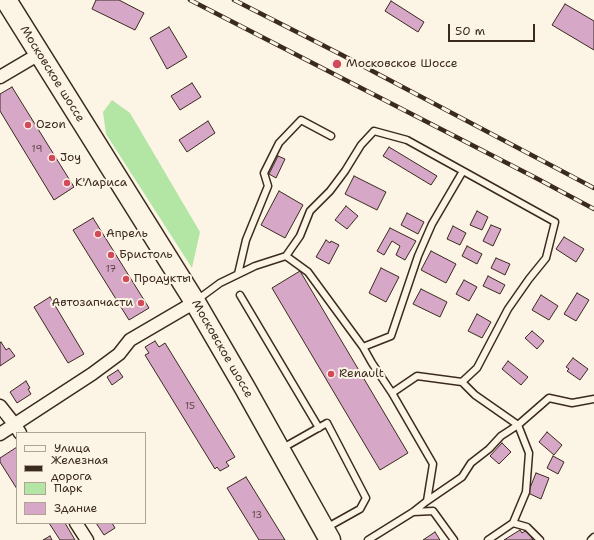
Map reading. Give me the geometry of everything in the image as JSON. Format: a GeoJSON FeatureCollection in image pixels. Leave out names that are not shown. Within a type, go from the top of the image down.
{"type":"FeatureCollection","features":[{"type":"Feature","properties":{"kind":"main road","name":"Московское шоссе"},"geometry":{"type":"LineString","coordinates":[[6,0],[195,302],[327,534]]}},
{"type":"Feature","properties":{"kind":"street"},"geometry":{"type":"LineString","coordinates":[[0,77],[39,54]]}},
{"type":"Feature","properties":{"kind":"street"},"geometry":{"type":"LineString","coordinates":[[0,434],[17,429],[119,354],[130,340],[195,302]]}},
{"type":"Feature","properties":{"kind":"street"},"geometry":{"type":"LineString","coordinates":[[0,406],[17,429]]}},
{"type":"Feature","properties":{"kind":"street"},"geometry":{"type":"LineString","coordinates":[[77,524],[87,540]]}},
{"type":"Feature","properties":{"kind":"lane"},"geometry":{"type":"LineString","coordinates":[[238,274],[246,240],[268,186],[264,173],[279,143],[301,120],[331,136]]}},
{"type":"Feature","properties":{"kind":"lane"},"geometry":{"type":"LineString","coordinates":[[195,302],[220,283],[255,266],[286,256],[300,236],[310,211],[330,191],[345,171],[360,145],[374,131],[407,140],[555,222],[546,258],[508,309],[477,368],[462,382]]}},
{"type":"Feature","properties":{"kind":"lane"},"geometry":{"type":"LineString","coordinates":[[363,347],[391,336],[418,256],[432,224],[464,171]]}},
{"type":"Feature","properties":{"kind":"lane"},"geometry":{"type":"LineString","coordinates":[[286,256],[308,272],[363,347],[392,393],[432,464],[426,501]]}},
{"type":"Feature","properties":{"kind":"lane"},"geometry":{"type":"LineString","coordinates":[[240,295],[319,428]]}},
{"type":"Feature","properties":{"kind":"lane"},"geometry":{"type":"LineString","coordinates":[[392,393],[417,376],[462,382],[475,396],[518,425],[529,453],[526,492],[513,523],[488,540]]}},
{"type":"Feature","properties":{"kind":"lane"},"geometry":{"type":"LineString","coordinates":[[368,540],[412,512],[462,477],[471,463],[489,449],[501,436],[518,425],[549,398],[572,403],[594,399]]}},
{"type":"Feature","properties":{"kind":"lane"},"geometry":{"type":"LineString","coordinates":[[280,450],[327,423],[366,498],[360,508],[327,534]]}},
{"type":"Feature","properties":{"kind":"lane"},"geometry":{"type":"LineString","coordinates":[[412,512],[433,511],[454,540]]}},
{"type":"Feature","properties":{"kind":"lane"},"geometry":{"type":"LineString","coordinates":[[513,523],[527,526],[540,540]]}},
{"type":"Feature","properties":{"kind":"lane"},"geometry":{"type":"LineString","coordinates":[[591,540],[594,537]]}},
{"type":"Feature","properties":{"kind":"green space"},"geometry":{"type":"Polygon","coordinates":[[[112,100],[130,113],[200,232],[192,268],[106,134],[103,112],[112,100]]]}},
{"type":"Feature","properties":{"kind":"building"},"geometry":{"type":"Polygon","coordinates":[[[96,0],[119,0],[144,13],[135,30],[92,9],[96,0]]]}},
{"type":"Feature","properties":{"kind":"building"},"geometry":{"type":"Polygon","coordinates":[[[391,1],[424,22],[418,32],[385,11],[391,1]]]}},
{"type":"Feature","properties":{"kind":"building"},"geometry":{"type":"Polygon","coordinates":[[[565,4],[594,21],[594,50],[552,25],[565,4]]]}},
{"type":"Feature","properties":{"kind":"building"},"geometry":{"type":"Polygon","coordinates":[[[169,27],[187,57],[167,69],[150,38],[169,27]]]}},
{"type":"Feature","properties":{"kind":"building"},"geometry":{"type":"Polygon","coordinates":[[[192,83],[201,97],[180,110],[171,96],[192,83]]]}},
{"type":"Feature","properties":{"kind":"building"},"geometry":{"type":"Polygon","coordinates":[[[12,87],[74,187],[54,200],[0,111],[0,94],[12,87]]]}},
{"type":"Feature","properties":{"kind":"building"},"geometry":{"type":"Polygon","coordinates":[[[208,121],[215,133],[187,152],[179,140],[208,121]]]}},
{"type":"Feature","properties":{"kind":"building"},"geometry":{"type":"Polygon","coordinates":[[[389,147],[437,176],[431,185],[383,156],[389,147]]]}},
{"type":"Feature","properties":{"kind":"building"},"geometry":{"type":"Polygon","coordinates":[[[278,156],[285,159],[276,178],[269,174],[278,156]]]}},
{"type":"Feature","properties":{"kind":"building"},"geometry":{"type":"Polygon","coordinates":[[[354,176],[386,192],[377,210],[345,194],[354,176]]]}},
{"type":"Feature","properties":{"kind":"building"},"geometry":{"type":"Polygon","coordinates":[[[279,191],[303,205],[285,238],[261,225],[279,191]]]}},
{"type":"Feature","properties":{"kind":"building"},"geometry":{"type":"Polygon","coordinates":[[[346,206],[358,216],[347,229],[335,220],[346,206]]]}},
{"type":"Feature","properties":{"kind":"building"},"geometry":{"type":"Polygon","coordinates":[[[477,211],[488,217],[482,230],[470,225],[477,211]]]}},
{"type":"Feature","properties":{"kind":"building"},"geometry":{"type":"Polygon","coordinates":[[[407,213],[424,222],[418,234],[401,225],[407,213]]]}},
{"type":"Feature","properties":{"kind":"building"},"geometry":{"type":"Polygon","coordinates":[[[93,218],[149,308],[129,320],[73,230],[93,218]]]}},
{"type":"Feature","properties":{"kind":"building"},"geometry":{"type":"Polygon","coordinates":[[[491,225],[501,229],[493,246],[483,241],[491,225]]]}},
{"type":"Feature","properties":{"kind":"building"},"geometry":{"type":"Polygon","coordinates":[[[453,226],[466,233],[460,245],[447,239],[453,226]]]}},
{"type":"Feature","properties":{"kind":"building"},"geometry":{"type":"Polygon","coordinates":[[[390,228],[416,241],[405,260],[396,255],[400,246],[392,241],[384,255],[377,251],[390,228]]]}},
{"type":"Feature","properties":{"kind":"building"},"geometry":{"type":"Polygon","coordinates":[[[564,237],[584,249],[576,262],[556,249],[564,237]]]}},
{"type":"Feature","properties":{"kind":"building"},"geometry":{"type":"Polygon","coordinates":[[[326,240],[330,243],[331,241],[339,245],[329,264],[316,257],[326,240]]]}},
{"type":"Feature","properties":{"kind":"building"},"geometry":{"type":"Polygon","coordinates":[[[467,246],[482,254],[477,264],[462,256],[467,246]]]}},
{"type":"Feature","properties":{"kind":"building"},"geometry":{"type":"Polygon","coordinates":[[[431,251],[456,264],[446,283],[421,270],[431,251]]]}},
{"type":"Feature","properties":{"kind":"building"},"geometry":{"type":"Polygon","coordinates":[[[496,258],[510,264],[505,275],[491,268],[496,258]]]}},
{"type":"Feature","properties":{"kind":"building"},"geometry":{"type":"Polygon","coordinates":[[[381,268],[399,277],[386,302],[369,293],[381,268]]]}},
{"type":"Feature","properties":{"kind":"building"},"geometry":{"type":"Polygon","coordinates":[[[300,271],[408,453],[380,470],[272,288],[300,271]]]}},
{"type":"Feature","properties":{"kind":"building"},"geometry":{"type":"Polygon","coordinates":[[[488,276],[505,285],[500,294],[483,286],[488,276]]]}},
{"type":"Feature","properties":{"kind":"building"},"geometry":{"type":"Polygon","coordinates":[[[464,280],[477,287],[469,301],[456,294],[464,280]]]}},
{"type":"Feature","properties":{"kind":"building"},"geometry":{"type":"Polygon","coordinates":[[[421,289],[447,302],[440,317],[413,304],[421,289]]]}},
{"type":"Feature","properties":{"kind":"building"},"geometry":{"type":"Polygon","coordinates":[[[577,293],[589,300],[576,321],[564,314],[577,293]]]}},
{"type":"Feature","properties":{"kind":"building"},"geometry":{"type":"Polygon","coordinates":[[[541,295],[558,306],[549,320],[532,310],[541,295]]]}},
{"type":"Feature","properties":{"kind":"building"},"geometry":{"type":"Polygon","coordinates":[[[50,297],[84,354],[68,363],[34,307],[50,297]]]}},
{"type":"Feature","properties":{"kind":"building"},"geometry":{"type":"Polygon","coordinates":[[[477,314],[491,322],[482,338],[468,331],[477,314]]]}},
{"type":"Feature","properties":{"kind":"building"},"geometry":{"type":"Polygon","coordinates":[[[532,331],[544,341],[537,349],[525,338],[532,331]]]}},
{"type":"Feature","properties":{"kind":"building"},"geometry":{"type":"Polygon","coordinates":[[[155,341],[159,347],[165,343],[235,457],[226,462],[229,466],[220,471],[217,467],[215,469],[145,355],[149,353],[145,347],[155,341]]]}},
{"type":"Feature","properties":{"kind":"building"},"geometry":{"type":"Polygon","coordinates":[[[1,342],[6,350],[9,348],[15,356],[0,366],[0,343],[1,342]]]}},
{"type":"Feature","properties":{"kind":"building"},"geometry":{"type":"Polygon","coordinates":[[[573,358],[588,369],[580,380],[567,371],[569,369],[566,367],[573,358]]]}},
{"type":"Feature","properties":{"kind":"building"},"geometry":{"type":"Polygon","coordinates":[[[508,361],[528,377],[521,385],[502,369],[508,361]]]}},
{"type":"Feature","properties":{"kind":"building"},"geometry":{"type":"Polygon","coordinates":[[[118,370],[123,377],[112,385],[107,377],[118,370]]]}},
{"type":"Feature","properties":{"kind":"building"},"geometry":{"type":"Polygon","coordinates":[[[26,381],[30,388],[28,389],[31,394],[17,403],[10,392],[26,381]]]}},
{"type":"Feature","properties":{"kind":"building"},"geometry":{"type":"Polygon","coordinates":[[[547,432],[562,445],[554,455],[539,442],[547,432]]]}},
{"type":"Feature","properties":{"kind":"building"},"geometry":{"type":"Polygon","coordinates":[[[502,443],[511,452],[499,464],[490,456],[502,443]]]}},
{"type":"Feature","properties":{"kind":"building"},"geometry":{"type":"Polygon","coordinates":[[[16,448],[16,487],[0,462],[0,458],[16,448]]]}},
{"type":"Feature","properties":{"kind":"building"},"geometry":{"type":"Polygon","coordinates":[[[553,456],[564,462],[558,474],[547,468],[553,456]]]}},
{"type":"Feature","properties":{"kind":"building"},"geometry":{"type":"Polygon","coordinates":[[[536,473],[549,478],[541,499],[528,493],[536,473]]]}},
{"type":"Feature","properties":{"kind":"building"},"geometry":{"type":"Polygon","coordinates":[[[246,477],[285,540],[259,540],[227,488],[246,477]]]}},
{"type":"Feature","properties":{"kind":"building"},"geometry":{"type":"Polygon","coordinates":[[[50,524],[66,524],[75,540],[60,540],[50,524]]]}},
{"type":"Feature","properties":{"kind":"building"},"geometry":{"type":"Polygon","coordinates":[[[97,524],[113,524],[115,528],[104,535],[97,524]]]}},
{"type":"Feature","properties":{"kind":"building"},"geometry":{"type":"Polygon","coordinates":[[[520,530],[522,533],[527,530],[533,540],[504,540],[520,530]]]}},
{"type":"Feature","properties":{"kind":"building"},"geometry":{"type":"Polygon","coordinates":[[[435,532],[440,540],[423,540],[435,532]]]}},
{"type":"Feature","properties":{"kind":"building"},"geometry":{"type":"Polygon","coordinates":[[[50,536],[52,540],[43,540],[50,536]]]}},
{"type":"Feature","properties":{"kind":"railway"},"geometry":{"type":"LineString","coordinates":[[190,0],[594,209]]}},
{"type":"Feature","properties":{"kind":"railway"},"geometry":{"type":"LineString","coordinates":[[234,0],[342,55],[594,188]]}},
{"type":"Feature","properties":{"kind":"place","name":"Московское Шоссе"},"geometry":{"type":"Point","coordinates":[337,64]}},
{"type":"Feature","properties":{"kind":"place","name":"Ozon"},"geometry":{"type":"Point","coordinates":[28,125]}},
{"type":"Feature","properties":{"kind":"place","name":"Joy"},"geometry":{"type":"Point","coordinates":[52,158]}},
{"type":"Feature","properties":{"kind":"place","name":"К'Лариса"},"geometry":{"type":"Point","coordinates":[67,183]}},
{"type":"Feature","properties":{"kind":"place","name":"Апрель"},"geometry":{"type":"Point","coordinates":[98,234]}},
{"type":"Feature","properties":{"kind":"place","name":"Бристоль"},"geometry":{"type":"Point","coordinates":[111,255]}},
{"type":"Feature","properties":{"kind":"place","name":"Продукты"},"geometry":{"type":"Point","coordinates":[126,279]}},
{"type":"Feature","properties":{"kind":"place","name":"Автозапчасти"},"geometry":{"type":"Point","coordinates":[141,303]}},
{"type":"Feature","properties":{"kind":"place","name":"Renault"},"geometry":{"type":"Point","coordinates":[331,374]}}]}
